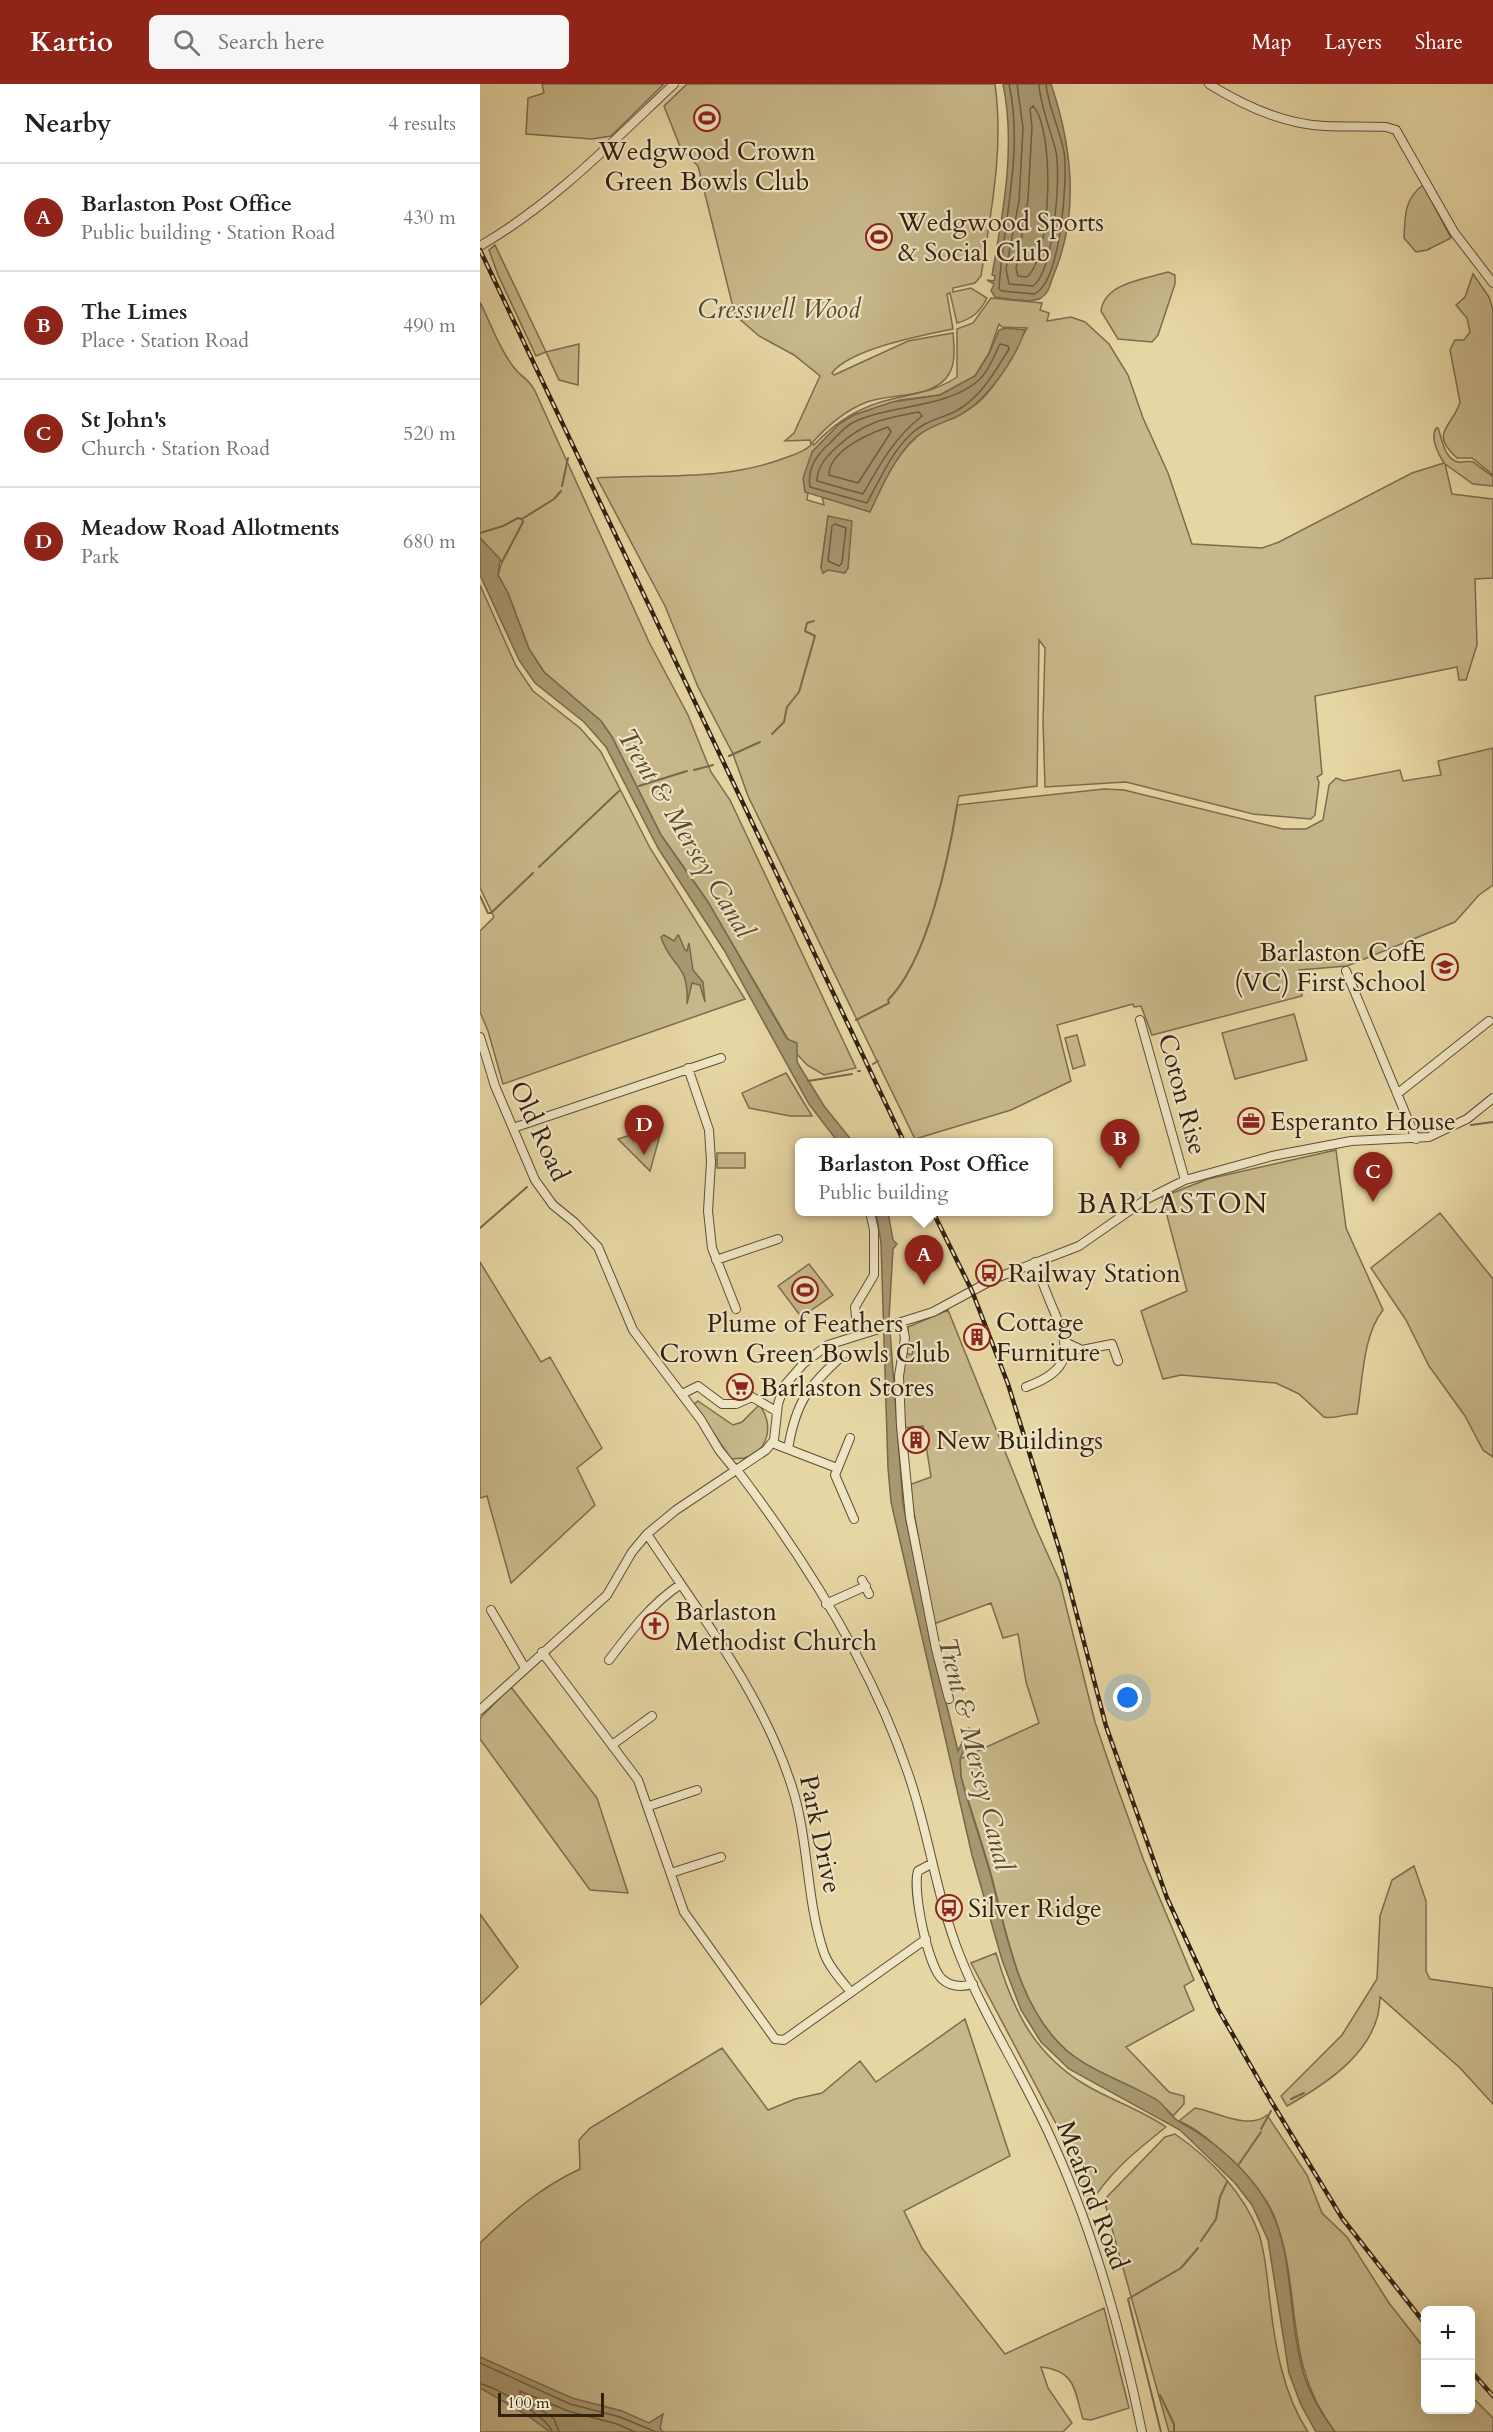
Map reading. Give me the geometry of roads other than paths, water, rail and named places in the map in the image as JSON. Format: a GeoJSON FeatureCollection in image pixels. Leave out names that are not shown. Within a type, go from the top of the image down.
{"type":"FeatureCollection","features":[{"type":"Feature","properties":{"kind":"street"},"geometry":{"type":"LineString","coordinates":[[480,246],[513,225],[568,183],[674,84]]}},
{"type":"Feature","properties":{"kind":"street"},"geometry":{"type":"LineString","coordinates":[[1209,84],[1242,105],[1290,121],[1324,126],[1386,127],[1396,130],[1454,232],[1493,283]]}},
{"type":"Feature","properties":{"kind":"street"},"geometry":{"type":"LineString","coordinates":[[1346,971],[1416,1139]]}},
{"type":"Feature","properties":{"kind":"street","name":"Coton Rise"},"geometry":{"type":"LineString","coordinates":[[1140,1020],[1185,1180]]}},
{"type":"Feature","properties":{"kind":"street"},"geometry":{"type":"LineString","coordinates":[[1397,1094],[1489,1020]]}},
{"type":"Feature","properties":{"kind":"street","name":"Old Road"},"geometry":{"type":"LineString","coordinates":[[480,1037],[495,1086],[535,1180],[553,1205],[598,1247],[633,1330],[737,1471]]}},
{"type":"Feature","properties":{"kind":"street"},"geometry":{"type":"LineString","coordinates":[[513,1128],[721,1058]]}},
{"type":"Feature","properties":{"kind":"street"},"geometry":{"type":"LineString","coordinates":[[688,1068],[709,1130],[709,1224],[716,1260],[736,1309]]}},
{"type":"Feature","properties":{"kind":"street"},"geometry":{"type":"LineString","coordinates":[[480,1710],[607,1595],[632,1552],[647,1534],[676,1510],[761,1454],[772,1443],[784,1386],[804,1363],[828,1346],[858,1334],[902,1323],[949,1305],[989,1281],[1079,1246],[1145,1200],[1185,1180],[1262,1159],[1342,1142],[1416,1139],[1442,1132],[1467,1119],[1493,1098]]}},
{"type":"Feature","properties":{"kind":"street"},"geometry":{"type":"LineString","coordinates":[[858,1334],[855,1307],[874,1275],[874,1230],[871,1216]]}},
{"type":"Feature","properties":{"kind":"street"},"geometry":{"type":"LineString","coordinates":[[716,1260],[777,1239]]}},
{"type":"Feature","properties":{"kind":"street"},"geometry":{"type":"LineString","coordinates":[[1026,1386],[1046,1378],[1056,1369],[1064,1356],[1067,1343],[1035,1263]]}},
{"type":"Feature","properties":{"kind":"street"},"geometry":{"type":"LineString","coordinates":[[902,1323],[905,1338],[899,1376],[910,1516],[936,1649],[949,1699]]}},
{"type":"Feature","properties":{"kind":"street"},"geometry":{"type":"LineString","coordinates":[[1067,1343],[1082,1350],[1112,1344],[1118,1361]]}},
{"type":"Feature","properties":{"kind":"street"},"geometry":{"type":"LineString","coordinates":[[788,1449],[797,1408],[816,1380],[843,1355]]}},
{"type":"Feature","properties":{"kind":"street"},"geometry":{"type":"LineString","coordinates":[[682,1394],[700,1386],[722,1404],[736,1404],[752,1397],[777,1412]]}},
{"type":"Feature","properties":{"kind":"street"},"geometry":{"type":"LineString","coordinates":[[850,1438],[837,1468],[836,1482],[854,1519]]}},
{"type":"Feature","properties":{"kind":"street"},"geometry":{"type":"LineString","coordinates":[[772,1443],[837,1468]]}},
{"type":"Feature","properties":{"kind":"street","name":"Meaford Road"},"geometry":{"type":"LineString","coordinates":[[737,1471],[790,1543],[826,1604],[867,1678],[902,1757],[920,1813],[931,1864],[951,1931],[973,1984],[1042,2119],[1077,2199],[1119,2333],[1142,2432]]}},
{"type":"Feature","properties":{"kind":"street","name":"Park Drive"},"geometry":{"type":"LineString","coordinates":[[647,1534],[715,1634],[769,1729],[786,1769],[798,1808],[824,1952],[850,1991]]}},
{"type":"Feature","properties":{"kind":"street"},"geometry":{"type":"LineString","coordinates":[[609,1660],[639,1621],[665,1595],[681,1584]]}},
{"type":"Feature","properties":{"kind":"street"},"geometry":{"type":"LineString","coordinates":[[826,1604],[866,1586]]}},
{"type":"Feature","properties":{"kind":"street"},"geometry":{"type":"LineString","coordinates":[[491,1611],[525,1668]]}},
{"type":"Feature","properties":{"kind":"street"},"geometry":{"type":"LineString","coordinates":[[542,1652],[638,1780],[649,1806],[656,1842],[688,1920],[771,2036],[778,2041],[784,2040],[926,1939]]}},
{"type":"Feature","properties":{"kind":"street"},"geometry":{"type":"LineString","coordinates":[[612,1745],[652,1716]]}},
{"type":"Feature","properties":{"kind":"street"},"geometry":{"type":"LineString","coordinates":[[649,1806],[697,1790]]}},
{"type":"Feature","properties":{"kind":"street"},"geometry":{"type":"LineString","coordinates":[[671,1874],[721,1857]]}},
{"type":"Feature","properties":{"kind":"street"},"geometry":{"type":"LineString","coordinates":[[931,1864],[918,1871],[916,1876],[926,1939],[934,1964],[942,1978],[961,1987],[973,1984]]}},
{"type":"Feature","properties":{"kind":"water"},"geometry":{"type":"Polygon","coordinates":[[[1003,84],[1051,84],[1068,155],[1070,203],[1062,251],[1046,293],[1041,298],[1031,301],[995,297],[991,291],[994,284],[987,280],[994,281],[995,276],[992,275],[1008,156],[1007,108],[1003,84]]]}},
{"type":"Feature","properties":{"kind":"water"},"geometry":{"type":"Polygon","coordinates":[[[1005,328],[1025,330],[1007,367],[989,391],[969,410],[926,430],[908,445],[890,472],[870,512],[805,492],[803,478],[812,452],[839,424],[854,415],[892,402],[940,395],[975,376],[989,354],[999,330],[1005,328]]]}},
{"type":"Feature","properties":{"kind":"water"},"geometry":{"type":"Polygon","coordinates":[[[828,516],[852,521],[848,568],[845,573],[828,570],[823,573],[821,568],[828,516]]]}},
{"type":"Feature","properties":{"kind":"water"},"geometry":{"type":"Polygon","coordinates":[[[480,538],[500,559],[498,575],[508,593],[529,649],[544,672],[601,721],[612,737],[661,835],[708,902],[787,1039],[797,1043],[797,1062],[824,1106],[850,1138],[835,1138],[809,1104],[724,950],[658,848],[606,747],[584,722],[535,683],[519,660],[480,575],[480,538]]]}},
{"type":"Feature","properties":{"kind":"water"},"geometry":{"type":"Polygon","coordinates":[[[664,935],[674,941],[678,935],[687,951],[689,943],[693,970],[703,982],[705,1002],[700,985],[692,983],[687,1004],[685,980],[665,947],[661,937],[664,935]]]}},
{"type":"Feature","properties":{"kind":"water"},"geometry":{"type":"Polygon","coordinates":[[[877,1216],[889,1216],[893,1240],[897,1244],[893,1249],[889,1318],[903,1504],[930,1637],[958,1751],[969,1728],[973,1731],[960,1759],[961,1777],[1016,1968],[1036,2012],[1049,2032],[1066,2050],[1087,2065],[1157,2100],[1177,2120],[1228,2156],[1258,2189],[1275,2220],[1282,2240],[1297,2347],[1305,2377],[1316,2402],[1335,2432],[1316,2432],[1301,2405],[1289,2373],[1268,2240],[1252,2205],[1235,2183],[1180,2130],[1069,2069],[1041,2042],[1021,2010],[1002,1960],[972,1855],[891,1502],[881,1243],[877,1216]]]}},
{"type":"Feature","properties":{"kind":"water"},"geometry":{"type":"Polygon","coordinates":[[[480,2357],[572,2398],[622,2411],[649,2423],[663,2414],[660,2428],[663,2432],[550,2432],[527,2415],[480,2388],[480,2357]]]}},
{"type":"Feature","properties":{"kind":"waterway"},"geometry":{"type":"LineString","coordinates":[[562,486],[568,458]]}},
{"type":"Feature","properties":{"kind":"waterway"},"geometry":{"type":"LineString","coordinates":[[502,562],[523,522],[522,519],[554,499],[561,491]]}},
{"type":"Feature","properties":{"kind":"waterway"},"geometry":{"type":"LineString","coordinates":[[480,533],[503,526],[518,518],[522,519]]}},
{"type":"Feature","properties":{"kind":"waterway"},"geometry":{"type":"LineString","coordinates":[[772,734],[784,722],[787,707],[799,692],[815,636],[805,631],[807,623],[814,621]]}},
{"type":"Feature","properties":{"kind":"waterway"},"geometry":{"type":"LineString","coordinates":[[729,756],[760,742]]}},
{"type":"Feature","properties":{"kind":"waterway"},"geometry":{"type":"LineString","coordinates":[[694,770],[713,765]]}},
{"type":"Feature","properties":{"kind":"waterway","name":"Trent & Mersey Canal"},"geometry":{"type":"LineString","coordinates":[[639,786],[687,771]]}},
{"type":"Feature","properties":{"kind":"waterway"},"geometry":{"type":"LineString","coordinates":[[539,867],[619,791]]}},
{"type":"Feature","properties":{"kind":"waterway"},"geometry":{"type":"LineString","coordinates":[[856,1020],[889,1003],[888,1000],[902,983],[914,961],[934,909],[957,806]]}},
{"type":"Feature","properties":{"kind":"waterway"},"geometry":{"type":"LineString","coordinates":[[480,896],[488,913],[491,913],[533,873]]}},
{"type":"Feature","properties":{"kind":"waterway"},"geometry":{"type":"LineString","coordinates":[[873,1064],[878,1061]]}},
{"type":"Feature","properties":{"kind":"waterway"},"geometry":{"type":"LineString","coordinates":[[808,1081],[852,1074]]}},
{"type":"Feature","properties":{"kind":"waterway"},"geometry":{"type":"LineString","coordinates":[[1471,1125],[1493,1122]]}},
{"type":"Feature","properties":{"kind":"waterway"},"geometry":{"type":"LineString","coordinates":[[480,1228],[527,1187]]}},
{"type":"Feature","properties":{"kind":"waterway"},"geometry":{"type":"LineString","coordinates":[[1291,2099],[1304,2093]]}},
{"type":"Feature","properties":{"kind":"waterway"},"geometry":{"type":"LineString","coordinates":[[1261,2129],[1271,2111]]}},
{"type":"Feature","properties":{"kind":"waterway"},"geometry":{"type":"LineString","coordinates":[[1239,2164],[1261,2132]]}},
{"type":"Feature","properties":{"kind":"waterway"},"geometry":{"type":"LineString","coordinates":[[1201,2241],[1216,2219],[1220,2197],[1227,2182]]}},
{"type":"Feature","properties":{"kind":"waterway"},"geometry":{"type":"LineString","coordinates":[[1161,2432],[1128,2299],[1181,2268],[1198,2248]]}},
{"type":"Feature","properties":{"kind":"waterway"},"geometry":{"type":"LineString","coordinates":[[1160,2395],[1174,2424],[1174,2432]]}},
{"type":"Feature","properties":{"kind":"railway"},"geometry":{"type":"LineString","coordinates":[[480,250],[902,1138]]}},
{"type":"Feature","properties":{"kind":"railway"},"geometry":{"type":"LineString","coordinates":[[935,1216],[972,1291],[1008,1384],[1061,1555],[1106,1726],[1167,1898],[1218,2009],[1271,2101],[1342,2218],[1421,2319]]}},
{"type":"Feature","properties":{"kind":"railway"},"geometry":{"type":"LineString","coordinates":[[1475,2376],[1493,2396]]}},
{"type":"Feature","properties":{"kind":"place","name":"Wedgwood Crown Green Bowls Club"},"geometry":{"type":"Point","coordinates":[707,118]}},
{"type":"Feature","properties":{"kind":"place","name":"Wedgwood Sports & Social Club"},"geometry":{"type":"Point","coordinates":[879,237]}},
{"type":"Feature","properties":{"kind":"place","name":"Barlaston CofE (VC) First School"},"geometry":{"type":"Point","coordinates":[1445,967]}},
{"type":"Feature","properties":{"kind":"place","name":"Esperanto House"},"geometry":{"type":"Point","coordinates":[1251,1121]}},
{"type":"Feature","properties":{"kind":"place","name":"Meadow Road Allotments"},"geometry":{"type":"Point","coordinates":[644,1155]}},
{"type":"Feature","properties":{"kind":"place","name":"The Limes"},"geometry":{"type":"Point","coordinates":[1120,1169]}},
{"type":"Feature","properties":{"kind":"place","name":"St John's"},"geometry":{"type":"Point","coordinates":[1373,1202]}},
{"type":"Feature","properties":{"kind":"place","name":"Railway Station"},"geometry":{"type":"Point","coordinates":[989,1273]}},
{"type":"Feature","properties":{"kind":"place","name":"Barlaston Post Office"},"geometry":{"type":"Point","coordinates":[924,1285]}},
{"type":"Feature","properties":{"kind":"place","name":"Plume of Feathers Crown Green Bowls Club"},"geometry":{"type":"Point","coordinates":[805,1290]}},
{"type":"Feature","properties":{"kind":"place","name":"Cottage Furniture"},"geometry":{"type":"Point","coordinates":[977,1337]}},
{"type":"Feature","properties":{"kind":"place","name":"Barlaston Stores"},"geometry":{"type":"Point","coordinates":[740,1387]}},
{"type":"Feature","properties":{"kind":"place","name":"New Buildings"},"geometry":{"type":"Point","coordinates":[916,1440]}},
{"type":"Feature","properties":{"kind":"place","name":"Barlaston Methodist Church"},"geometry":{"type":"Point","coordinates":[655,1626]}},
{"type":"Feature","properties":{"kind":"place","name":"Silver Ridge"},"geometry":{"type":"Point","coordinates":[949,1908]}},
{"type":"Feature","properties":{"kind":"district","name":"BARLASTON"},"geometry":{"type":"Point","coordinates":[1173,1203]}},
{"type":"Feature","properties":{"kind":"park label","name":"Cresswell Wood"},"geometry":{"type":"Point","coordinates":[779,309]}}]}
